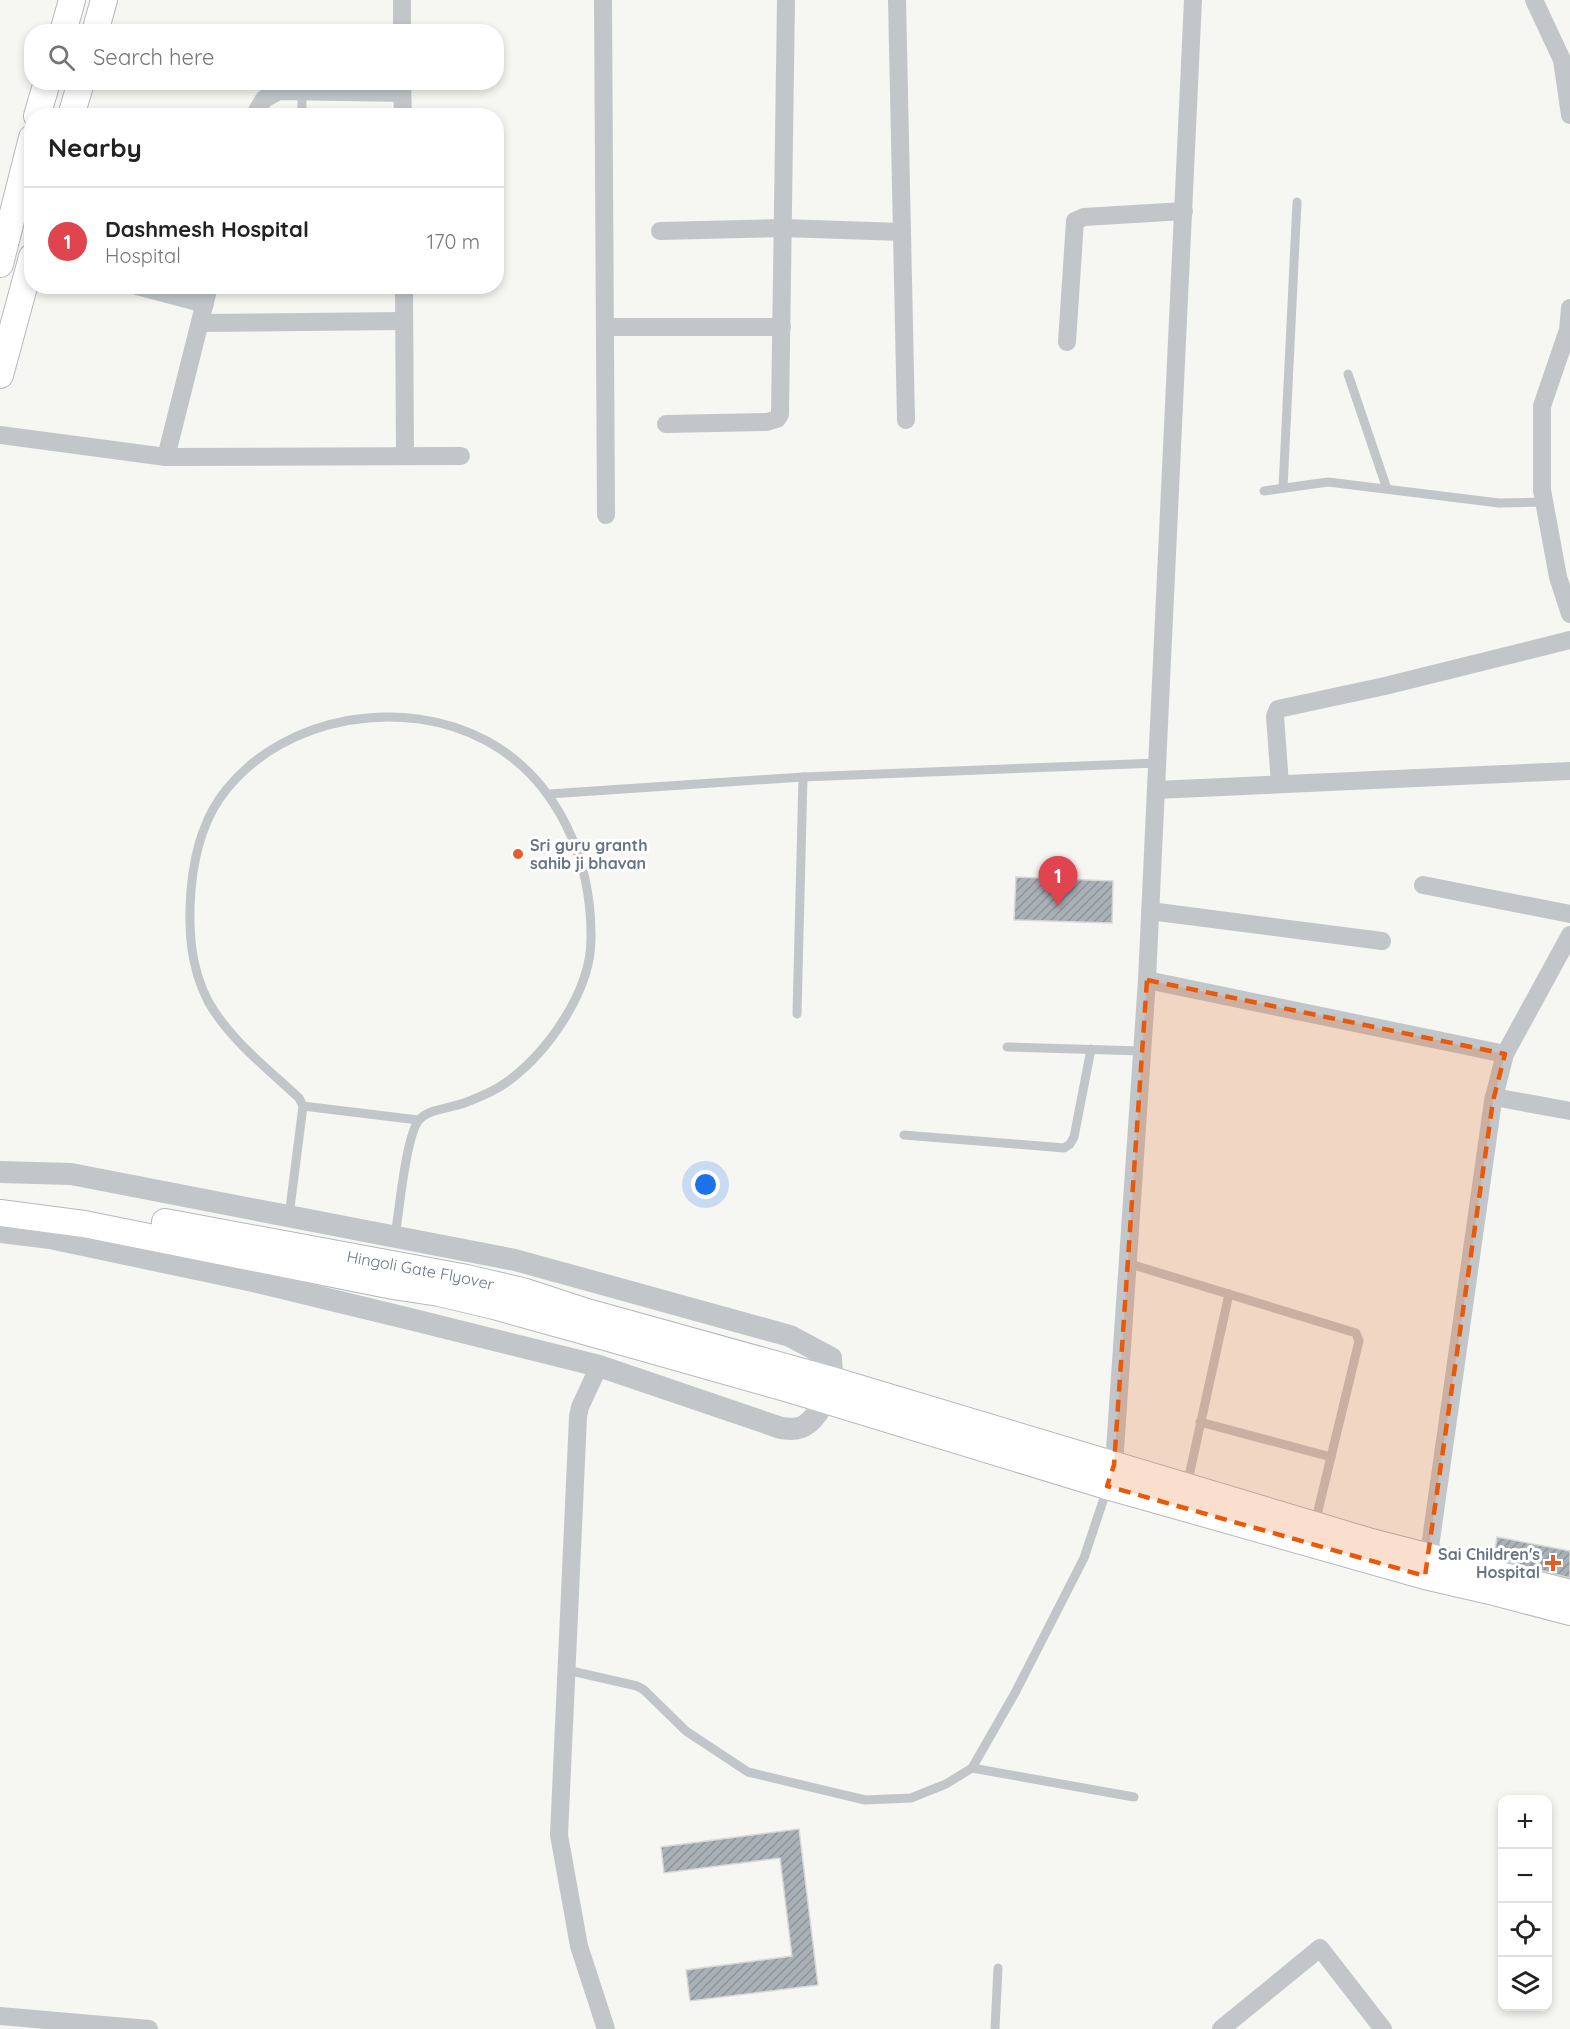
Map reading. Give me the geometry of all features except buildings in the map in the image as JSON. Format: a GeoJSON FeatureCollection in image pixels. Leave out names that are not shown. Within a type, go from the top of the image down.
{"type":"FeatureCollection","features":[{"type":"Feature","properties":{"kind":"main road"},"geometry":{"type":"LineString","coordinates":[[65,24],[72,0]]}},
{"type":"Feature","properties":{"kind":"main road"},"geometry":{"type":"LineString","coordinates":[[97,24],[104,0]]}},
{"type":"Feature","properties":{"kind":"main road"},"geometry":{"type":"LineString","coordinates":[[39,108],[45,90]]}},
{"type":"Feature","properties":{"kind":"main road"},"geometry":{"type":"LineString","coordinates":[[73,108],[79,90]]}},
{"type":"Feature","properties":{"kind":"main road"},"geometry":{"type":"LineString","coordinates":[[2,258],[24,170]]}},
{"type":"Feature","properties":{"kind":"main road"},"geometry":{"type":"LineString","coordinates":[[0,375],[24,285]]}},
{"type":"Feature","properties":{"kind":"main road","name":"Hingoli Gate Flyover"},"geometry":{"type":"LineString","coordinates":[[0,1196],[83,1207],[267,1250]]}},
{"type":"Feature","properties":{"kind":"main road","name":"Hingoli Gate Flyover"},"geometry":{"type":"LineString","coordinates":[[0,1214],[467,1278],[526,1292],[828,1390],[1111,1476]]}},
{"type":"Feature","properties":{"kind":"main road"},"geometry":{"type":"LineString","coordinates":[[1111,1476],[1427,1566],[1570,1593]]}},
{"type":"Feature","properties":{"kind":"main road"},"geometry":{"type":"LineString","coordinates":[[1111,1476],[1186,1487],[1368,1541],[1490,1591],[1570,1612]]}},
{"type":"Feature","properties":{"kind":"street"},"geometry":{"type":"LineString","coordinates":[[402,0],[402,24]]}},
{"type":"Feature","properties":{"kind":"street"},"geometry":{"type":"LineString","coordinates":[[603,0],[606,515]]}},
{"type":"Feature","properties":{"kind":"street"},"geometry":{"type":"LineString","coordinates":[[666,424],[767,423],[777,419],[780,414],[786,0]]}},
{"type":"Feature","properties":{"kind":"street"},"geometry":{"type":"LineString","coordinates":[[897,0],[906,420]]}},
{"type":"Feature","properties":{"kind":"street"},"geometry":{"type":"LineString","coordinates":[[1111,1476],[1147,980],[1193,0]]}},
{"type":"Feature","properties":{"kind":"street"},"geometry":{"type":"LineString","coordinates":[[1534,0],[1562,60],[1570,115]]}},
{"type":"Feature","properties":{"kind":"street"},"geometry":{"type":"LineString","coordinates":[[259,108],[264,99],[279,91],[352,90]]}},
{"type":"Feature","properties":{"kind":"street"},"geometry":{"type":"LineString","coordinates":[[402,90],[403,108]]}},
{"type":"Feature","properties":{"kind":"street"},"geometry":{"type":"LineString","coordinates":[[1067,342],[1075,221],[1084,217],[1184,211]]}},
{"type":"Feature","properties":{"kind":"street"},"geometry":{"type":"LineString","coordinates":[[660,231],[783,228],[902,232]]}},
{"type":"Feature","properties":{"kind":"street"},"geometry":{"type":"LineString","coordinates":[[2,258],[24,259]]}},
{"type":"Feature","properties":{"kind":"street"},"geometry":{"type":"LineString","coordinates":[[404,294],[405,456]]}},
{"type":"Feature","properties":{"kind":"street"},"geometry":{"type":"LineString","coordinates":[[166,457],[207,295]]}},
{"type":"Feature","properties":{"kind":"street"},"geometry":{"type":"LineString","coordinates":[[1570,308],[1569,330],[1542,406],[1542,490],[1558,577],[1570,614]]}},
{"type":"Feature","properties":{"kind":"street"},"geometry":{"type":"LineString","coordinates":[[200,323],[404,321]]}},
{"type":"Feature","properties":{"kind":"street"},"geometry":{"type":"LineString","coordinates":[[605,327],[782,327]]}},
{"type":"Feature","properties":{"kind":"street"},"geometry":{"type":"LineString","coordinates":[[0,435],[166,457],[461,456]]}},
{"type":"Feature","properties":{"kind":"street"},"geometry":{"type":"LineString","coordinates":[[1280,784],[1275,716],[1278,709],[1385,686],[1570,640]]}},
{"type":"Feature","properties":{"kind":"street"},"geometry":{"type":"LineString","coordinates":[[1156,790],[1570,771]]}},
{"type":"Feature","properties":{"kind":"street"},"geometry":{"type":"LineString","coordinates":[[1423,885],[1570,914]]}},
{"type":"Feature","properties":{"kind":"street"},"geometry":{"type":"LineString","coordinates":[[1150,911],[1382,942]]}},
{"type":"Feature","properties":{"kind":"street"},"geometry":{"type":"LineString","coordinates":[[1427,1566],[1494,1097],[1505,1054],[1569,938]]}},
{"type":"Feature","properties":{"kind":"street"},"geometry":{"type":"LineString","coordinates":[[1147,980],[1505,1054]]}},
{"type":"Feature","properties":{"kind":"street"},"geometry":{"type":"LineString","coordinates":[[1494,1097],[1570,1111]]}},
{"type":"Feature","properties":{"kind":"street"},"geometry":{"type":"LineString","coordinates":[[0,1172],[71,1174],[522,1262],[790,1336],[831,1358],[828,1390],[810,1421],[793,1429],[781,1428],[599,1366],[253,1281],[50,1238],[0,1232]]}},
{"type":"Feature","properties":{"kind":"street"},"geometry":{"type":"LineString","coordinates":[[599,1366],[580,1407],[578,1417],[559,1835],[579,1946],[606,2029]]}},
{"type":"Feature","properties":{"kind":"street"},"geometry":{"type":"LineString","coordinates":[[1221,2029],[1320,1947],[1383,2029]]}},
{"type":"Feature","properties":{"kind":"street"},"geometry":{"type":"LineString","coordinates":[[0,2016],[149,2029]]}},
{"type":"Feature","properties":{"kind":"lane"},"geometry":{"type":"LineString","coordinates":[[302,92],[303,108]]}},
{"type":"Feature","properties":{"kind":"lane"},"geometry":{"type":"LineString","coordinates":[[1283,488],[1297,202]]}},
{"type":"Feature","properties":{"kind":"lane"},"geometry":{"type":"LineString","coordinates":[[1348,374],[1387,489]]}},
{"type":"Feature","properties":{"kind":"lane"},"geometry":{"type":"LineString","coordinates":[[1264,491],[1328,482],[1499,503],[1544,502]]}},
{"type":"Feature","properties":{"kind":"lane"},"geometry":{"type":"LineString","coordinates":[[289,1216],[303,1106],[299,1098],[232,1034],[209,1002],[193,963],[189,924],[197,850],[207,820],[226,790],[252,765],[282,744],[316,728],[353,719],[395,716],[444,723],[487,741],[524,767],[549,794],[573,837],[582,867],[589,906],[591,942],[584,978],[567,1012],[542,1050],[505,1083],[467,1102],[428,1114],[418,1120],[410,1138],[395,1237]]}},
{"type":"Feature","properties":{"kind":"lane"},"geometry":{"type":"LineString","coordinates":[[549,794],[803,777],[1157,764]]}},
{"type":"Feature","properties":{"kind":"lane"},"geometry":{"type":"LineString","coordinates":[[797,1014],[803,777]]}},
{"type":"Feature","properties":{"kind":"lane"},"geometry":{"type":"LineString","coordinates":[[1007,1047],[1142,1051]]}},
{"type":"Feature","properties":{"kind":"lane"},"geometry":{"type":"LineString","coordinates":[[904,1136],[1064,1148],[1074,1137],[1091,1049]]}},
{"type":"Feature","properties":{"kind":"lane"},"geometry":{"type":"LineString","coordinates":[[303,1106],[418,1120]]}},
{"type":"Feature","properties":{"kind":"lane"},"geometry":{"type":"LineString","coordinates":[[1127,1263],[1356,1333],[1359,1341],[1314,1525]]}},
{"type":"Feature","properties":{"kind":"lane"},"geometry":{"type":"LineString","coordinates":[[1186,1487],[1229,1294]]}},
{"type":"Feature","properties":{"kind":"lane"},"geometry":{"type":"LineString","coordinates":[[1200,1422],[1331,1457]]}},
{"type":"Feature","properties":{"kind":"lane"},"geometry":{"type":"LineString","coordinates":[[567,1670],[638,1686],[686,1731],[748,1772],[865,1800],[911,1798],[946,1784],[972,1768],[1015,1693],[1084,1558],[1111,1476]]}},
{"type":"Feature","properties":{"kind":"lane"},"geometry":{"type":"LineString","coordinates":[[972,1768],[1134,1797]]}},
{"type":"Feature","properties":{"kind":"lane"},"geometry":{"type":"LineString","coordinates":[[995,2029],[998,1968]]}},
{"type":"Feature","properties":{"kind":"highlighted area"},"geometry":{"type":"Polygon","coordinates":[[[1147,980],[1505,1054],[1493,1101],[1425,1576],[1107,1486],[1114,1465],[1147,980]]]}},
{"type":"Feature","properties":{"kind":"place","name":"Sri guru granth sahib ji bhavan"},"geometry":{"type":"Point","coordinates":[518,854]}},
{"type":"Feature","properties":{"kind":"place","name":"Dashmesh Hospital"},"geometry":{"type":"Point","coordinates":[1058,906]}},
{"type":"Feature","properties":{"kind":"place","name":"Sai Children's Hospital"},"geometry":{"type":"Point","coordinates":[1553,1563]}}]}
